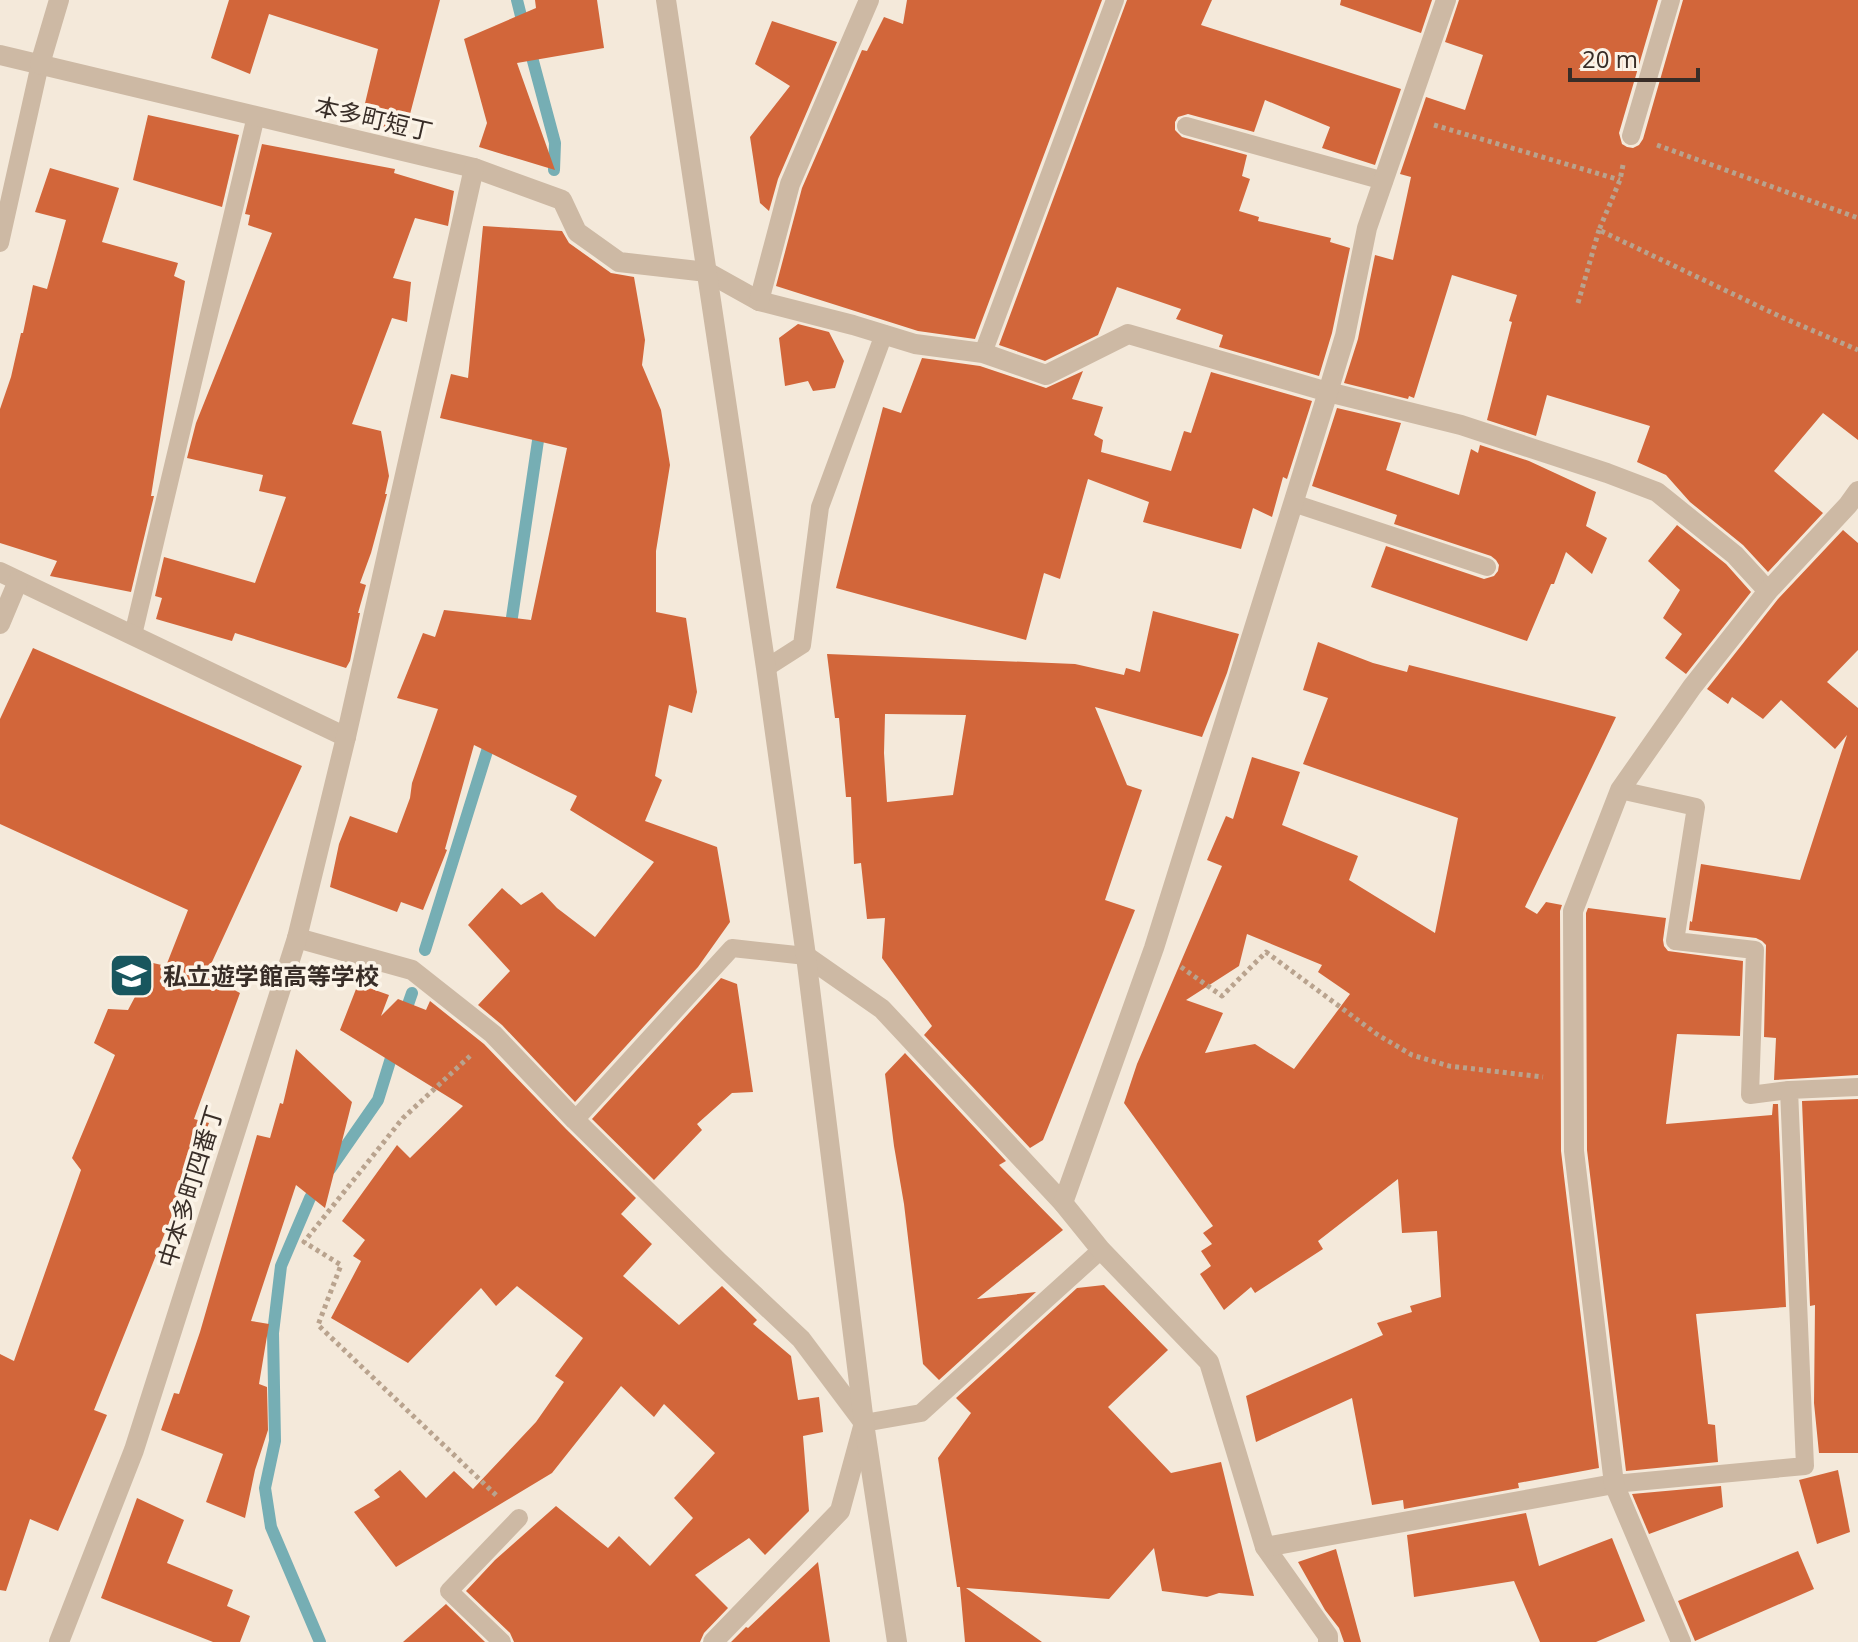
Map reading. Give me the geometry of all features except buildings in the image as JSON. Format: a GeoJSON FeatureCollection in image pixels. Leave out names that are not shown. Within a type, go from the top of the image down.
{"type":"FeatureCollection","features":[{"type":"Feature","properties":{"kind":"street"},"geometry":{"type":"LineString","coordinates":[[40,64],[59,0]]}},
{"type":"Feature","properties":{"kind":"street"},"geometry":{"type":"LineString","coordinates":[[666,0],[766,668],[806,956],[864,1423],[897,1642]]}},
{"type":"Feature","properties":{"kind":"street"},"geometry":{"type":"LineString","coordinates":[[759,301],[790,184],[869,0]]}},
{"type":"Feature","properties":{"kind":"street"},"geometry":{"type":"LineString","coordinates":[[1063,1203],[1154,948],[1345,336],[1367,228],[1446,0]]}},
{"type":"Feature","properties":{"kind":"street","name":"本多町短丁"},"geometry":{"type":"LineString","coordinates":[[0,55],[474,168],[562,200],[577,232],[619,262],[707,272]]}},
{"type":"Feature","properties":{"kind":"street","name":"中本多町四番丁"},"geometry":{"type":"LineString","coordinates":[[59,1642],[134,1450],[297,938],[346,737],[474,168]]}},
{"type":"Feature","properties":{"kind":"street"},"geometry":{"type":"LineString","coordinates":[[707,272],[759,301],[915,344],[983,353],[1046,375],[1128,334],[1328,392],[1461,425],[1657,492],[1735,555],[1768,591]]}},
{"type":"Feature","properties":{"kind":"street"},"geometry":{"type":"LineString","coordinates":[[1681,1642],[1614,1484],[1574,1151],[1573,911],[1620,790],[1692,687],[1768,591],[1858,491]]}},
{"type":"Feature","properties":{"kind":"street"},"geometry":{"type":"LineString","coordinates":[[0,624],[9,577],[346,737]]}},
{"type":"Feature","properties":{"kind":"street"},"geometry":{"type":"LineString","coordinates":[[297,938],[412,970],[493,1034],[575,1120],[801,1339],[864,1423]]}},
{"type":"Feature","properties":{"kind":"street"},"geometry":{"type":"LineString","coordinates":[[806,956],[882,1009],[1063,1203],[1101,1250],[1209,1362],[1265,1547],[1328,1636],[1328,1642]]}},
{"type":"Feature","properties":{"kind":"street"},"geometry":{"type":"LineString","coordinates":[[713,1642],[840,1511],[864,1423]]}},
{"type":"Feature","properties":{"kind":"street"},"geometry":{"type":"LineString","coordinates":[[1265,1547],[1614,1484]]}},
{"type":"Feature","properties":{"kind":"lane"},"geometry":{"type":"LineString","coordinates":[[983,353],[1115,0]]}},
{"type":"Feature","properties":{"kind":"lane"},"geometry":{"type":"LineString","coordinates":[[1631,136],[1671,0]]}},
{"type":"Feature","properties":{"kind":"lane"},"geometry":{"type":"LineString","coordinates":[[0,243],[40,64]]}},
{"type":"Feature","properties":{"kind":"lane"},"geometry":{"type":"LineString","coordinates":[[133,635],[256,116]]}},
{"type":"Feature","properties":{"kind":"lane"},"geometry":{"type":"LineString","coordinates":[[1186,126],[1384,181]]}},
{"type":"Feature","properties":{"kind":"lane"},"geometry":{"type":"LineString","coordinates":[[766,668],[802,645],[820,507],[884,334]]}},
{"type":"Feature","properties":{"kind":"lane"},"geometry":{"type":"LineString","coordinates":[[1293,503],[1487,567]]}},
{"type":"Feature","properties":{"kind":"lane"},"geometry":{"type":"LineString","coordinates":[[1620,790],[1696,807],[1675,941],[1755,950],[1750,1095],[1858,1087]]}},
{"type":"Feature","properties":{"kind":"lane"},"geometry":{"type":"LineString","coordinates":[[575,1120],[732,948],[806,956]]}},
{"type":"Feature","properties":{"kind":"lane"},"geometry":{"type":"LineString","coordinates":[[1614,1484],[1805,1466],[1789,1090]]}},
{"type":"Feature","properties":{"kind":"lane"},"geometry":{"type":"LineString","coordinates":[[864,1423],[921,1413],[1101,1250]]}},
{"type":"Feature","properties":{"kind":"lane"},"geometry":{"type":"LineString","coordinates":[[502,1642],[449,1591],[519,1518]]}},
{"type":"Feature","properties":{"kind":"path"},"geometry":{"type":"LineString","coordinates":[[1406,116],[1620,180]]}},
{"type":"Feature","properties":{"kind":"path"},"geometry":{"type":"LineString","coordinates":[[1578,303],[1599,230],[1620,180],[1631,136],[1858,218]]}},
{"type":"Feature","properties":{"kind":"path"},"geometry":{"type":"LineString","coordinates":[[1599,230],[1858,350]]}},
{"type":"Feature","properties":{"kind":"path"},"geometry":{"type":"LineString","coordinates":[[1154,948],[1222,996],[1266,952],[1378,1035],[1412,1055],[1449,1066],[1574,1080]]}},
{"type":"Feature","properties":{"kind":"path"},"geometry":{"type":"LineString","coordinates":[[493,1034],[403,1118],[304,1242],[341,1265],[318,1325],[519,1518]]}},
{"type":"Feature","properties":{"kind":"waterway"},"geometry":{"type":"LineString","coordinates":[[517,0],[524,28]]}},
{"type":"Feature","properties":{"kind":"waterway"},"geometry":{"type":"LineString","coordinates":[[529,46],[555,143],[554,170]]}},
{"type":"Feature","properties":{"kind":"waterway"},"geometry":{"type":"LineString","coordinates":[[510,631],[540,427]]}},
{"type":"Feature","properties":{"kind":"waterway"},"geometry":{"type":"LineString","coordinates":[[425,950],[492,735]]}},
{"type":"Feature","properties":{"kind":"waterway"},"geometry":{"type":"LineString","coordinates":[[404,1016],[412,993]]}},
{"type":"Feature","properties":{"kind":"waterway"},"geometry":{"type":"LineString","coordinates":[[330,1169],[378,1100],[395,1045]]}},
{"type":"Feature","properties":{"kind":"waterway"},"geometry":{"type":"LineString","coordinates":[[319,1184],[281,1266],[273,1333],[275,1441],[265,1488],[271,1527],[320,1642]]}},
{"type":"Feature","properties":{"kind":"place","name":"私立遊学館高等学校"},"geometry":{"type":"Point","coordinates":[132,975]}}]}
